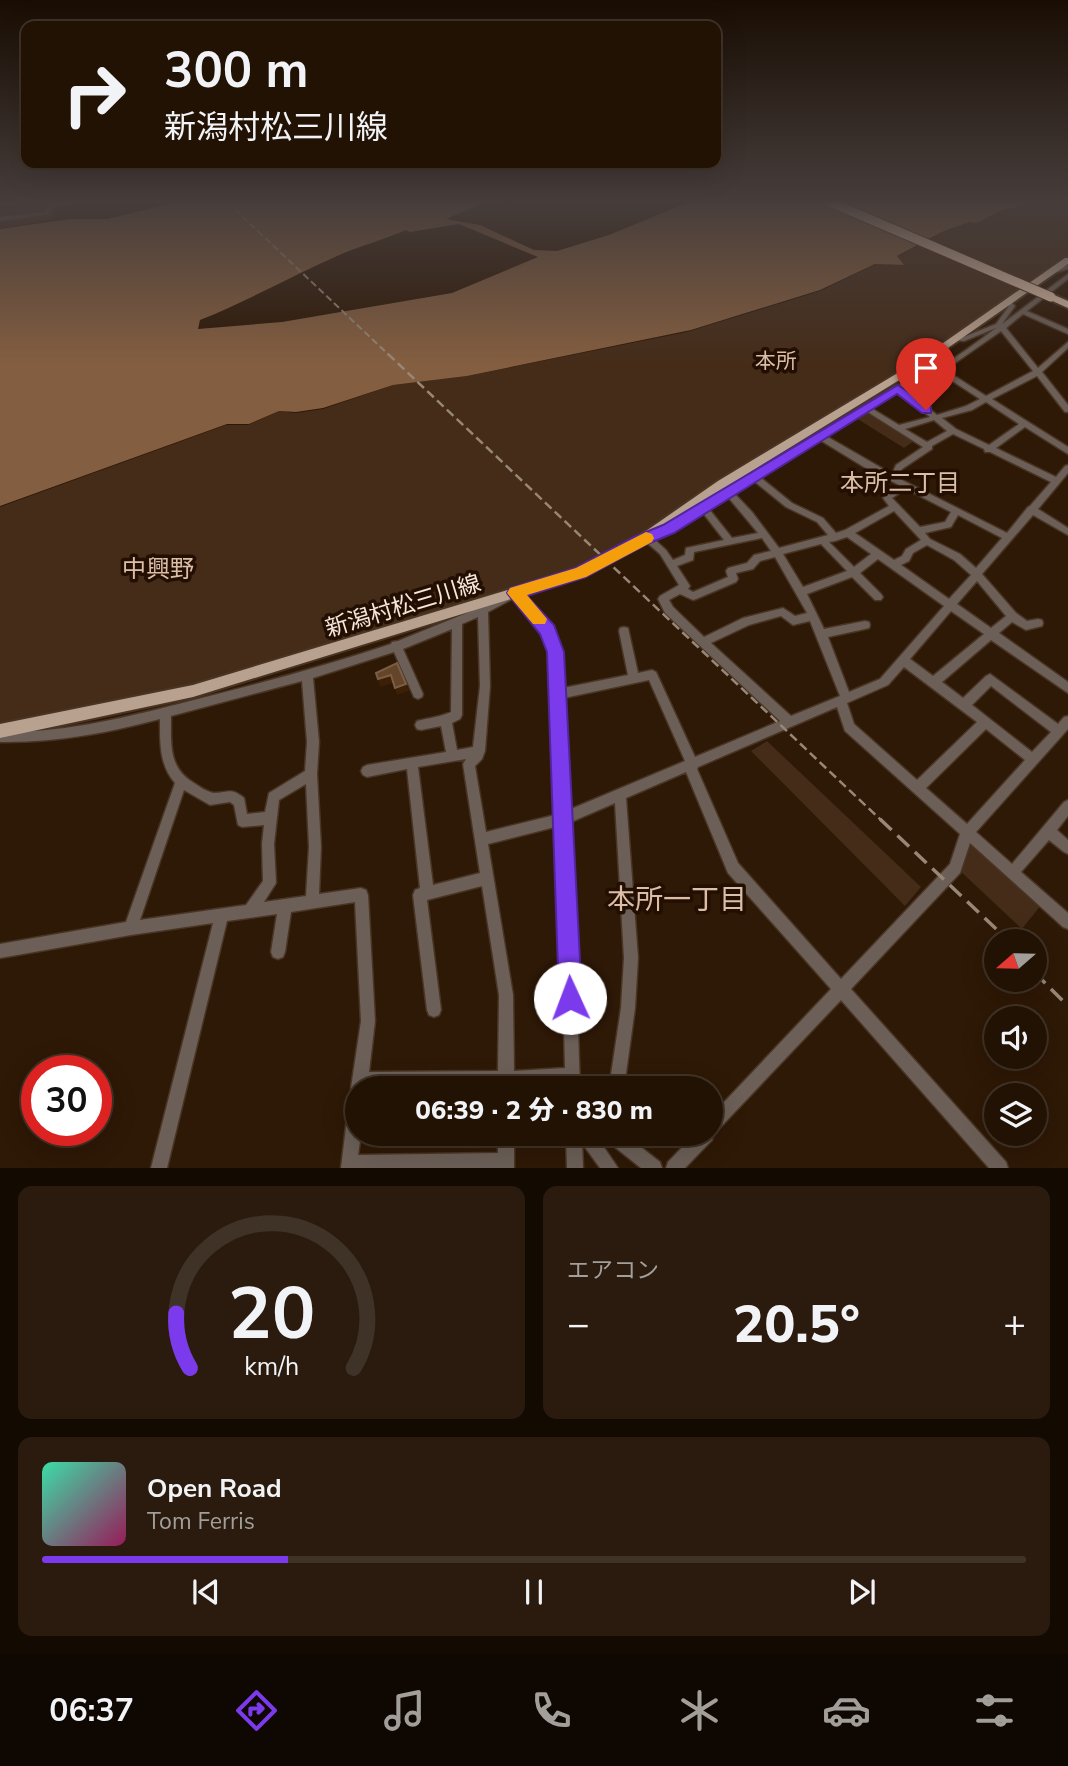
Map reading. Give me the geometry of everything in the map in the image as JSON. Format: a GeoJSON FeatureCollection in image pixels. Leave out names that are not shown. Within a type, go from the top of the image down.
{"type":"FeatureCollection","features":[{"type":"Feature","properties":{"kind":"highway"},"geometry":{"type":"LineString","coordinates":[[960,257],[1068,302]]}},
{"type":"Feature","properties":{"kind":"highway"},"geometry":{"type":"LineString","coordinates":[[965,257],[1068,302]]}},
{"type":"Feature","properties":{"kind":"main road","name":"新潟村松三川線"},"geometry":{"type":"LineString","coordinates":[[0,732],[193,691],[581,573],[643,539],[722,484],[919,364],[1068,260]]}},
{"type":"Feature","properties":{"kind":"street"},"geometry":{"type":"LineString","coordinates":[[1051,272],[1068,267]]}},
{"type":"Feature","properties":{"kind":"street"},"geometry":{"type":"LineString","coordinates":[[790,723],[669,610],[663,599],[685,586],[673,564],[643,539],[668,529],[704,508],[898,388],[919,382],[940,370],[1024,312],[1068,276]]}},
{"type":"Feature","properties":{"kind":"street"},"geometry":{"type":"LineString","coordinates":[[954,339],[962,340],[1001,327],[1012,306],[1008,302]]}},
{"type":"Feature","properties":{"kind":"street"},"geometry":{"type":"LineString","coordinates":[[1024,312],[1066,328]]}},
{"type":"Feature","properties":{"kind":"street"},"geometry":{"type":"LineString","coordinates":[[1001,327],[1068,410]]}},
{"type":"Feature","properties":{"kind":"street"},"geometry":{"type":"LineString","coordinates":[[899,428],[937,418],[985,400],[1038,372],[1068,344]]}},
{"type":"Feature","properties":{"kind":"street"},"geometry":{"type":"LineString","coordinates":[[940,370],[1068,452]]}},
{"type":"Feature","properties":{"kind":"street"},"geometry":{"type":"LineString","coordinates":[[898,388],[953,431],[1057,481]]}},
{"type":"Feature","properties":{"kind":"street"},"geometry":{"type":"LineString","coordinates":[[867,409],[927,445]]}},
{"type":"Feature","properties":{"kind":"street"},"geometry":{"type":"LineString","coordinates":[[988,450],[1025,423]]}},
{"type":"Feature","properties":{"kind":"street"},"geometry":{"type":"LineString","coordinates":[[927,445],[953,431]]}},
{"type":"Feature","properties":{"kind":"street"},"geometry":{"type":"LineString","coordinates":[[822,437],[870,468],[1009,538]]}},
{"type":"Feature","properties":{"kind":"street"},"geometry":{"type":"LineString","coordinates":[[894,478],[899,467],[929,447],[927,445]]}},
{"type":"Feature","properties":{"kind":"street"},"geometry":{"type":"LineString","coordinates":[[481,839],[565,818],[884,682],[1068,468]]}},
{"type":"Feature","properties":{"kind":"street"},"geometry":{"type":"LineString","coordinates":[[754,477],[796,509],[820,520],[835,538]]}},
{"type":"Feature","properties":{"kind":"street"},"geometry":{"type":"LineString","coordinates":[[905,485],[887,498],[927,541],[957,557],[977,575],[1012,615],[1026,626],[1038,623]]}},
{"type":"Feature","properties":{"kind":"street"},"geometry":{"type":"LineString","coordinates":[[729,492],[776,552],[802,592],[822,634],[844,700],[849,727],[1068,922]]}},
{"type":"Feature","properties":{"kind":"street"},"geometry":{"type":"LineString","coordinates":[[681,590],[693,596],[719,586],[733,579],[731,571],[750,566],[757,558],[835,538],[895,506]]}},
{"type":"Feature","properties":{"kind":"street"},"geometry":{"type":"LineString","coordinates":[[704,508],[729,540]]}},
{"type":"Feature","properties":{"kind":"street"},"geometry":{"type":"LineString","coordinates":[[1031,509],[1068,532]]}},
{"type":"Feature","properties":{"kind":"street"},"geometry":{"type":"LineString","coordinates":[[918,531],[948,525],[956,510]]}},
{"type":"Feature","properties":{"kind":"street"},"geometry":{"type":"LineString","coordinates":[[848,533],[1068,688]]}},
{"type":"Feature","properties":{"kind":"street"},"geometry":{"type":"LineString","coordinates":[[673,564],[690,557],[689,550],[763,535]]}},
{"type":"Feature","properties":{"kind":"street"},"geometry":{"type":"LineString","coordinates":[[893,565],[906,558],[909,551],[927,541]]}},
{"type":"Feature","properties":{"kind":"street"},"geometry":{"type":"LineString","coordinates":[[824,542],[878,597]]}},
{"type":"Feature","properties":{"kind":"street"},"geometry":{"type":"LineString","coordinates":[[802,592],[854,572],[878,554]]}},
{"type":"Feature","properties":{"kind":"street"},"geometry":{"type":"LineString","coordinates":[[0,737],[34,739],[165,712],[307,675],[396,645],[483,611],[515,593],[540,620],[553,641],[559,694],[565,818],[573,1076]]}},
{"type":"Feature","properties":{"kind":"street"},"geometry":{"type":"LineString","coordinates":[[483,611],[485,686],[479,751],[469,764],[506,995],[506,1076]]}},
{"type":"Feature","properties":{"kind":"street"},"geometry":{"type":"LineString","coordinates":[[703,642],[747,621],[783,612],[793,621],[814,616]]}},
{"type":"Feature","properties":{"kind":"street"},"geometry":{"type":"LineString","coordinates":[[933,683],[1012,615]]}},
{"type":"Feature","properties":{"kind":"street"},"geometry":{"type":"LineString","coordinates":[[421,724],[446,720],[456,715],[457,621]]}},
{"type":"Feature","properties":{"kind":"street"},"geometry":{"type":"LineString","coordinates":[[822,634],[865,625]]}},
{"type":"Feature","properties":{"kind":"street"},"geometry":{"type":"LineString","coordinates":[[624,631],[634,677]]}},
{"type":"Feature","properties":{"kind":"street"},"geometry":{"type":"LineString","coordinates":[[396,645],[418,694]]}},
{"type":"Feature","properties":{"kind":"street"},"geometry":{"type":"LineString","coordinates":[[903,660],[1032,759]]}},
{"type":"Feature","properties":{"kind":"street"},"geometry":{"type":"LineString","coordinates":[[307,675],[313,741],[311,774],[315,847],[312,901]]}},
{"type":"Feature","properties":{"kind":"street"},"geometry":{"type":"LineString","coordinates":[[559,694],[652,675],[733,869],[1000,1167]]}},
{"type":"Feature","properties":{"kind":"street"},"geometry":{"type":"LineString","coordinates":[[964,705],[990,679],[1059,731]]}},
{"type":"Feature","properties":{"kind":"street"},"geometry":{"type":"LineString","coordinates":[[165,712],[170,772],[181,782],[210,799],[232,796],[240,802],[242,821],[269,818]]}},
{"type":"Feature","properties":{"kind":"street"},"geometry":{"type":"LineString","coordinates":[[446,720],[452,756]]}},
{"type":"Feature","properties":{"kind":"street"},"geometry":{"type":"LineString","coordinates":[[723,1115],[955,868],[967,833],[1068,721]]}},
{"type":"Feature","properties":{"kind":"street"},"geometry":{"type":"LineString","coordinates":[[918,788],[985,722]]}},
{"type":"Feature","properties":{"kind":"street"},"geometry":{"type":"LineString","coordinates":[[367,771],[479,751]]}},
{"type":"Feature","properties":{"kind":"street"},"geometry":{"type":"LineString","coordinates":[[412,763],[427,893]]}},
{"type":"Feature","properties":{"kind":"street"},"geometry":{"type":"LineString","coordinates":[[250,911],[270,883],[269,818],[273,797],[311,774]]}},
{"type":"Feature","properties":{"kind":"street"},"geometry":{"type":"LineString","coordinates":[[131,928],[181,782]]}},
{"type":"Feature","properties":{"kind":"street"},"geometry":{"type":"LineString","coordinates":[[619,1076],[628,1008],[631,958],[620,795]]}},
{"type":"Feature","properties":{"kind":"street"},"geometry":{"type":"LineString","coordinates":[[1013,872],[1068,806]]}},
{"type":"Feature","properties":{"kind":"street"},"geometry":{"type":"LineString","coordinates":[[1048,831],[1068,848]]}},
{"type":"Feature","properties":{"kind":"street"},"geometry":{"type":"LineString","coordinates":[[434,1010],[420,895],[487,878]]}},
{"type":"Feature","properties":{"kind":"street"},"geometry":{"type":"LineString","coordinates":[[0,951],[131,928],[361,895],[368,1021],[360,1076]]}},
{"type":"Feature","properties":{"kind":"street"},"geometry":{"type":"LineString","coordinates":[[278,952],[285,906]]}},
{"type":"Feature","properties":{"kind":"street"},"geometry":{"type":"LineString","coordinates":[[159,1167],[222,915]]}},
{"type":"Feature","properties":{"kind":"street"},"geometry":{"type":"LineString","coordinates":[[351,1146],[349,1165],[506,1164],[506,1146]]}},
{"type":"Feature","properties":{"kind":"street"},"geometry":{"type":"LineString","coordinates":[[574,1146],[575,1167]]}},
{"type":"Feature","properties":{"kind":"street"},"geometry":{"type":"LineString","coordinates":[[594,1146],[610,1167]]}},
{"type":"Feature","properties":{"kind":"street"},"geometry":{"type":"LineString","coordinates":[[628,1146],[654,1167]]}},
{"type":"Feature","properties":{"kind":"street"},"geometry":{"type":"LineString","coordinates":[[674,1167],[694,1146]]}},
{"type":"Feature","properties":{"kind":"shaded area"},"geometry":{"type":"Polygon","coordinates":[[[0,257],[337,257],[200,320],[198,329],[282,322],[452,293],[537,257],[897,257],[904,265],[875,264],[820,290],[691,330],[467,376],[393,385],[323,408],[296,412],[279,411],[249,424],[227,424],[0,506],[0,257]]]}},
{"type":"Feature","properties":{"kind":"shaded area"},"geometry":{"type":"Polygon","coordinates":[[[897,257],[1066,257],[904,370],[648,533],[580,570],[189,687],[0,728],[0,507],[226,425],[248,425],[279,411],[296,413],[323,409],[393,385],[467,376],[687,332],[820,291],[876,264],[904,265],[897,257]]]}},
{"type":"Feature","properties":{"kind":"shaded area"},"geometry":{"type":"Polygon","coordinates":[[[866,411],[914,441],[904,448],[856,418],[866,411]]]}},
{"type":"Feature","properties":{"kind":"shaded area"},"geometry":{"type":"Polygon","coordinates":[[[767,741],[921,887],[905,906],[751,751],[767,741]]]}},
{"type":"Feature","properties":{"kind":"shaded area"},"geometry":{"type":"Polygon","coordinates":[[[966,844],[974,844],[1041,905],[1022,929],[957,868],[966,844]]]}},
{"type":"Feature","properties":{"kind":"building"},"geometry":{"type":"Polygon","coordinates":[[[397,663],[406,684],[395,688],[391,675],[378,679],[376,673],[397,663]]]}},
{"type":"Feature","properties":{"kind":"railway"},"geometry":{"type":"LineString","coordinates":[[285,257],[389,355]]}},
{"type":"Feature","properties":{"kind":"railway"},"geometry":{"type":"LineString","coordinates":[[388,354],[882,821]]}},
{"type":"Feature","properties":{"kind":"railway"},"geometry":{"type":"LineString","coordinates":[[880,819],[996,929]]}},
{"type":"Feature","properties":{"kind":"railway"},"geometry":{"type":"LineString","coordinates":[[1047,985],[1068,1006]]}},
{"type":"Feature","properties":{"kind":"slow traffic"},"geometry":{"type":"LineString","coordinates":[[539,619],[515,593],[581,573],[646,538]]}},
{"type":"Feature","properties":{"kind":"district","name":"本所"},"geometry":{"type":"Point","coordinates":[776,361]}},
{"type":"Feature","properties":{"kind":"district","name":"本所二丁目"},"geometry":{"type":"Point","coordinates":[900,483]}},
{"type":"Feature","properties":{"kind":"district","name":"中興野"},"geometry":{"type":"Point","coordinates":[158,569]}},
{"type":"Feature","properties":{"kind":"district","name":"本所一丁目"},"geometry":{"type":"Point","coordinates":[677,900]}},
{"type":"Feature","properties":{"kind":"route"},"geometry":{"type":"LineString","coordinates":[[570,998],[565,818],[556,652],[548,630],[515,593],[581,573],[668,529],[898,388],[926,410]]}}]}
